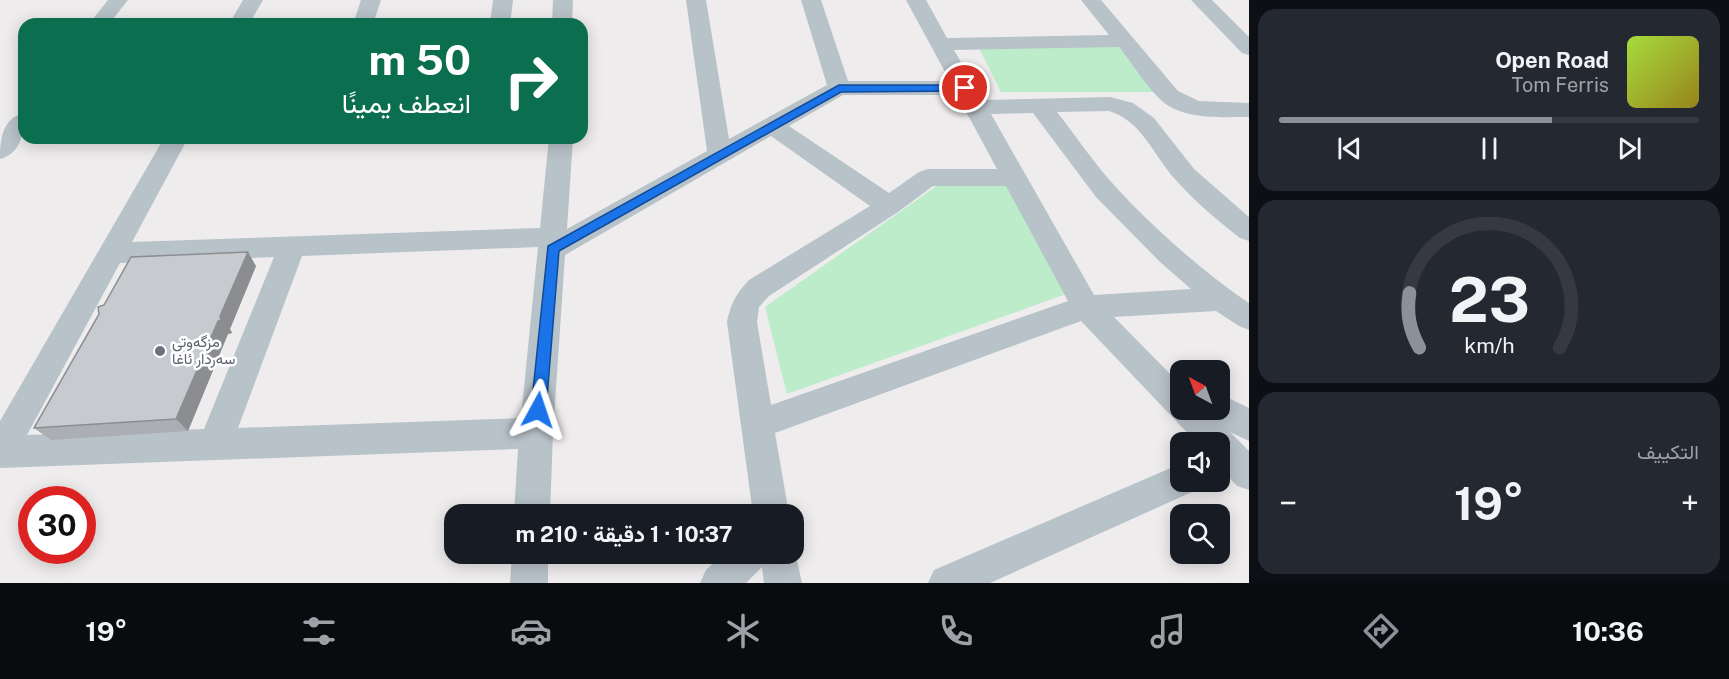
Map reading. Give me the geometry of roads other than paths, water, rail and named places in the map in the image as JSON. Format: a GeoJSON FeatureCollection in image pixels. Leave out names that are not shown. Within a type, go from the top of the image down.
{"type":"FeatureCollection","features":[{"type":"Feature","properties":{"kind":"street"},"geometry":{"type":"LineString","coordinates":[[104,18],[117,0]]}},
{"type":"Feature","properties":{"kind":"street"},"geometry":{"type":"LineString","coordinates":[[242,18],[253,0]]}},
{"type":"Feature","properties":{"kind":"street"},"geometry":{"type":"LineString","coordinates":[[365,18],[371,0]]}},
{"type":"Feature","properties":{"kind":"street"},"geometry":{"type":"LineString","coordinates":[[501,18],[503,0]]}},
{"type":"Feature","properties":{"kind":"street"},"geometry":{"type":"LineString","coordinates":[[562,18],[563,0]]}},
{"type":"Feature","properties":{"kind":"street"},"geometry":{"type":"LineString","coordinates":[[696,0],[720,155]]}},
{"type":"Feature","properties":{"kind":"street"},"geometry":{"type":"LineString","coordinates":[[810,0],[839,88]]}},
{"type":"Feature","properties":{"kind":"street"},"geometry":{"type":"LineString","coordinates":[[916,0],[1086,307],[1170,395]]}},
{"type":"Feature","properties":{"kind":"street"},"geometry":{"type":"LineString","coordinates":[[1091,0],[1170,96],[1192,109],[1240,110],[1249,132]]}},
{"type":"Feature","properties":{"kind":"street"},"geometry":{"type":"LineString","coordinates":[[1201,0],[1249,49]]}},
{"type":"Feature","properties":{"kind":"street"},"geometry":{"type":"LineString","coordinates":[[1216,16],[1238,16]]}},
{"type":"Feature","properties":{"kind":"street"},"geometry":{"type":"LineString","coordinates":[[941,44],[1123,40]]}},
{"type":"Feature","properties":{"kind":"street"},"geometry":{"type":"LineString","coordinates":[[111,253],[292,247],[554,243],[720,155],[839,88],[970,97],[1039,105],[1110,104],[1125,107],[1139,114],[1184,174],[1249,231]]}},
{"type":"Feature","properties":{"kind":"street"},"geometry":{"type":"LineString","coordinates":[[1039,105],[1105,191],[1170,255],[1221,299],[1249,318]]}},
{"type":"Feature","properties":{"kind":"street"},"geometry":{"type":"LineString","coordinates":[[772,126],[889,206]]}},
{"type":"Feature","properties":{"kind":"street"},"geometry":{"type":"LineString","coordinates":[[0,151],[18,128]]}},
{"type":"Feature","properties":{"kind":"street"},"geometry":{"type":"LineString","coordinates":[[0,452],[173,144]]}},
{"type":"Feature","properties":{"kind":"street"},"geometry":{"type":"LineString","coordinates":[[532,504],[536,433],[554,243],[561,144]]}},
{"type":"Feature","properties":{"kind":"street"},"geometry":{"type":"LineString","coordinates":[[769,504],[742,322],[745,303],[759,288],[889,206],[928,178],[1014,177]]}},
{"type":"Feature","properties":{"kind":"street"},"geometry":{"type":"LineString","coordinates":[[215,444],[292,247]]}},
{"type":"Feature","properties":{"kind":"street"},"geometry":{"type":"LineString","coordinates":[[756,425],[1086,307],[1221,299]]}},
{"type":"Feature","properties":{"kind":"street"},"geometry":{"type":"LineString","coordinates":[[1086,307],[1170,371]]}},
{"type":"Feature","properties":{"kind":"street"},"geometry":{"type":"LineString","coordinates":[[1230,414],[1249,426]]}},
{"type":"Feature","properties":{"kind":"street"},"geometry":{"type":"LineString","coordinates":[[1194,420],[1205,432]]}},
{"type":"Feature","properties":{"kind":"street"},"geometry":{"type":"LineString","coordinates":[[0,452],[536,433]]}},
{"type":"Feature","properties":{"kind":"street"},"geometry":{"type":"LineString","coordinates":[[946,583],[1170,484]]}},
{"type":"Feature","properties":{"kind":"street"},"geometry":{"type":"LineString","coordinates":[[529,583],[530,564]]}},
{"type":"Feature","properties":{"kind":"street"},"geometry":{"type":"LineString","coordinates":[[719,583],[739,564]]}},
{"type":"Feature","properties":{"kind":"street"},"geometry":{"type":"LineString","coordinates":[[780,564],[783,583]]}},
{"type":"Feature","properties":{"kind":"place","name":"مزگەوتی سەردار ئاغا"},"geometry":{"type":"Point","coordinates":[160,351]}}]}
